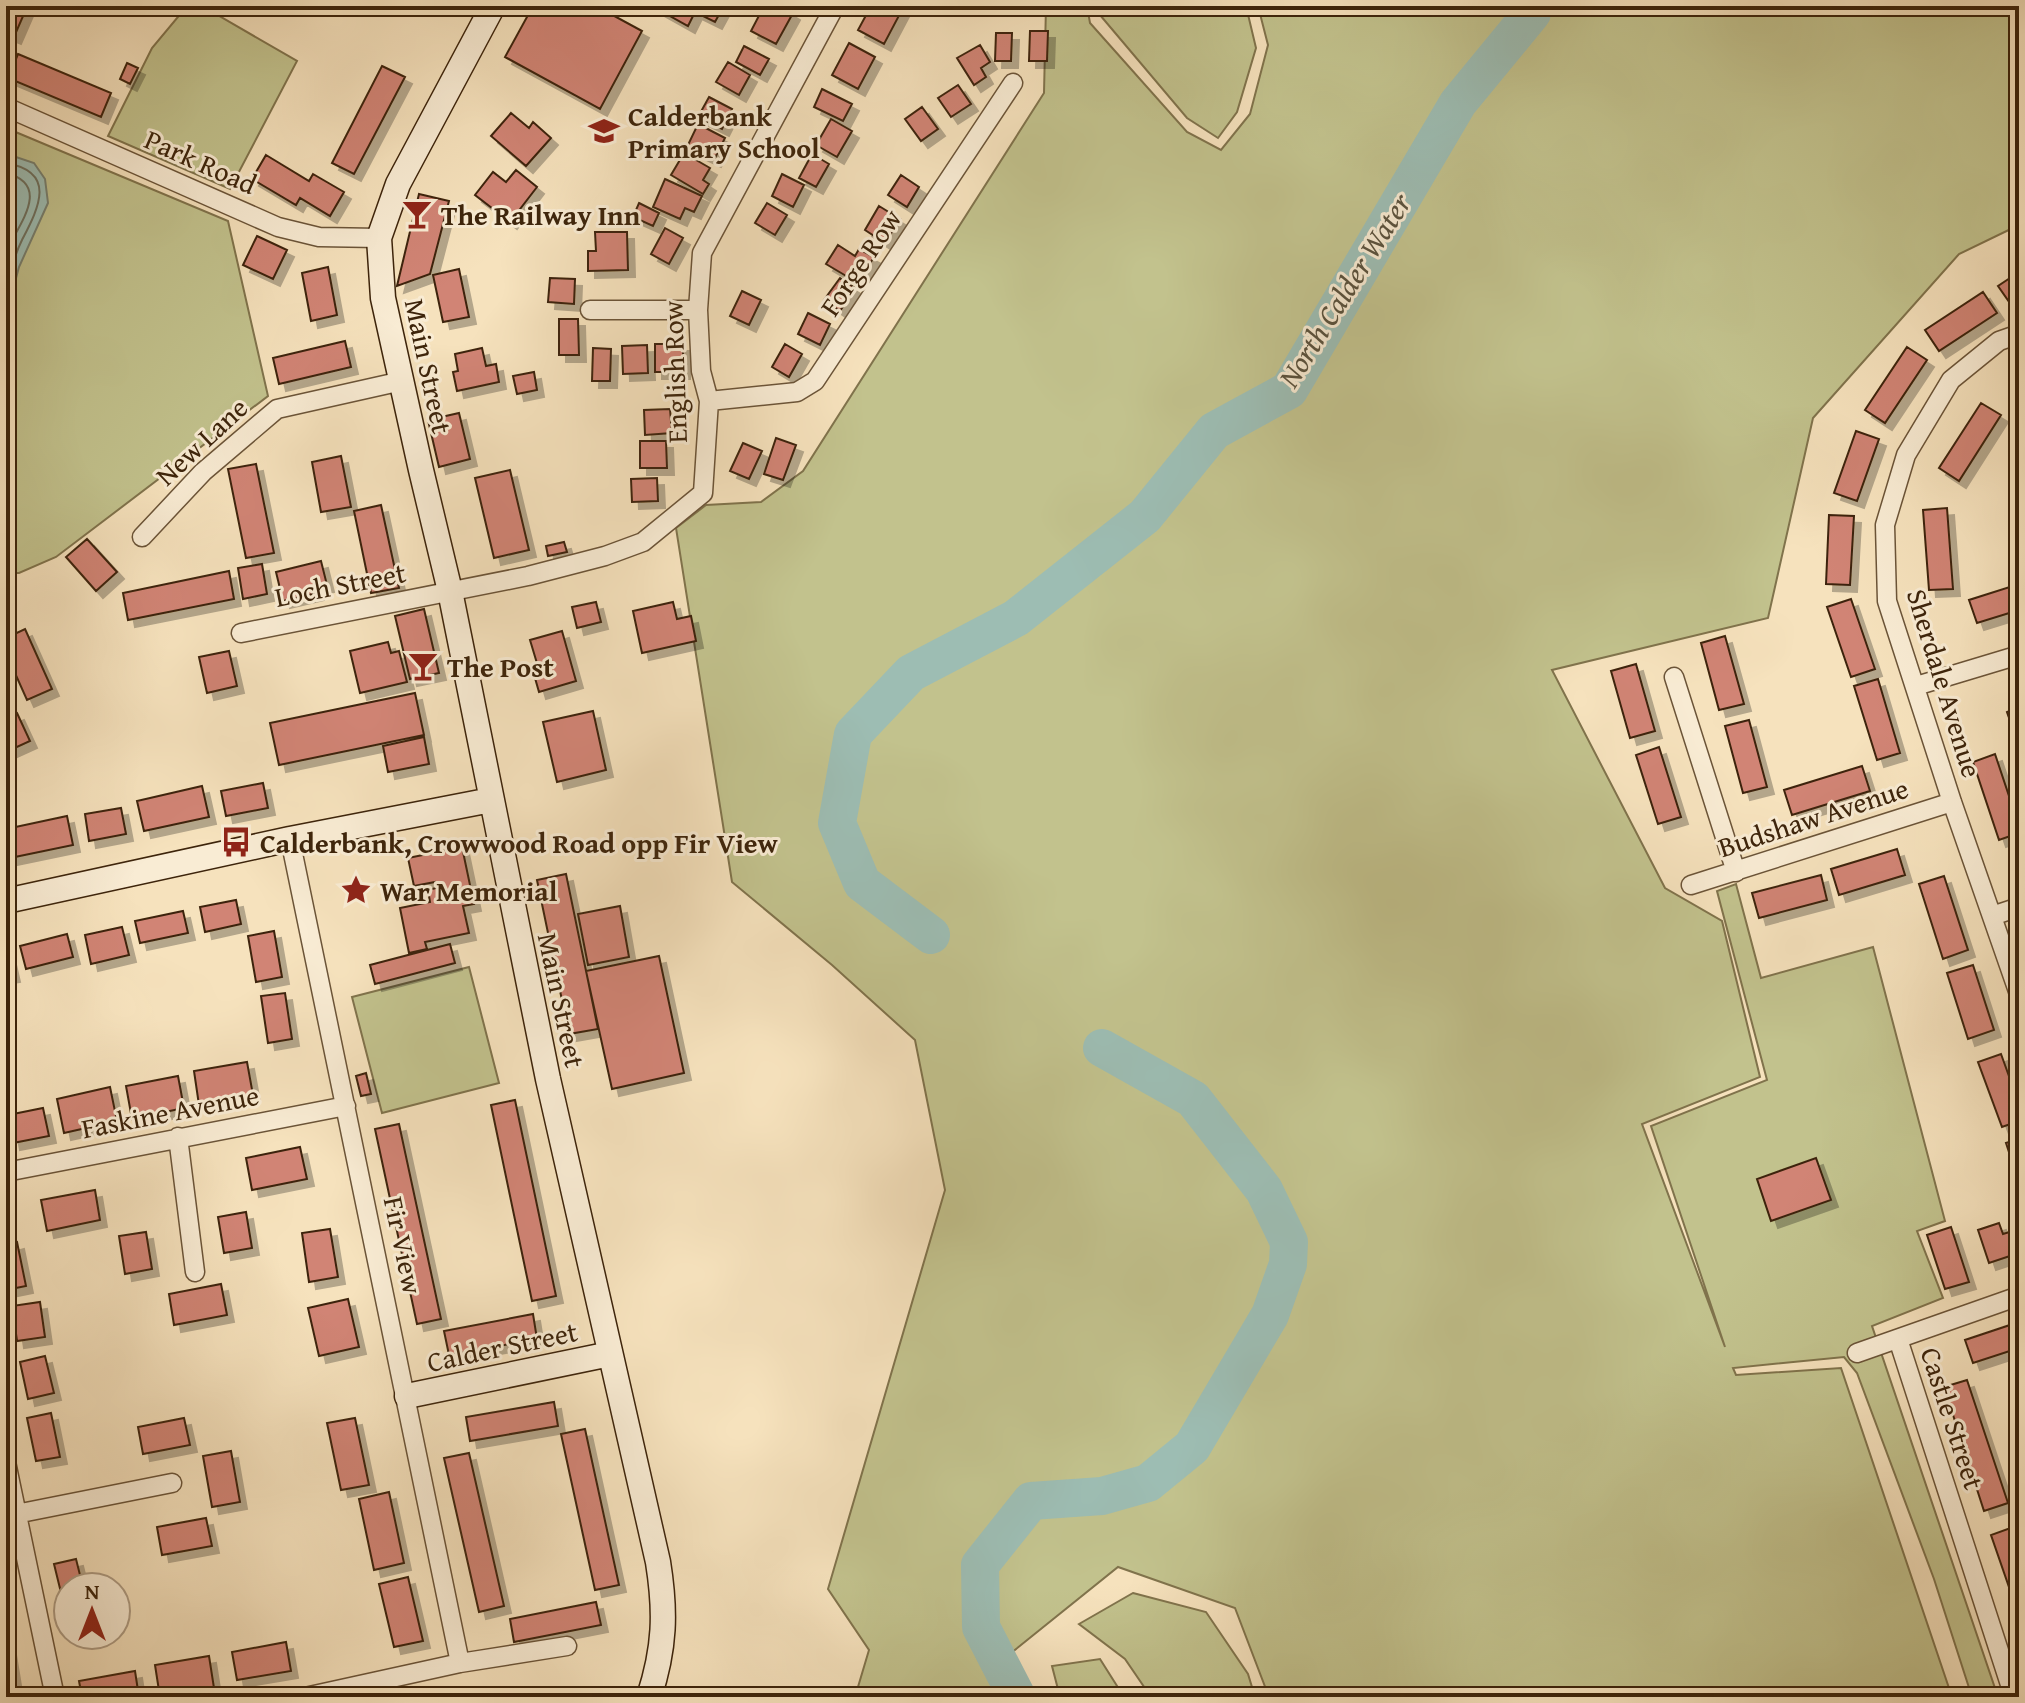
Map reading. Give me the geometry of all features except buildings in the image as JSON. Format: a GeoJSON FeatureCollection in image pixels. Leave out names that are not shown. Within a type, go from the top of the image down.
{"type":"FeatureCollection","features":[{"type":"Feature","properties":{"kind":"main road","name":"Main Street"},"geometry":{"type":"LineString","coordinates":[[493,6],[398,184],[379,238],[383,298],[450,591],[548,1079],[658,1562],[664,1601],[664,1638],[649,1697]]}},
{"type":"Feature","properties":{"kind":"main road"},"geometry":{"type":"LineString","coordinates":[[6,901],[290,839],[491,800]]}},
{"type":"Feature","properties":{"kind":"main road","name":"Calder Street"},"geometry":{"type":"LineString","coordinates":[[407,1396],[610,1354]]}},
{"type":"Feature","properties":{"kind":"street","name":"English Row"},"geometry":{"type":"LineString","coordinates":[[450,591],[528,576],[605,556],[643,542],[703,493],[709,401],[701,371],[698,310],[702,253],[835,6]]}},
{"type":"Feature","properties":{"kind":"street","name":"Forge Row"},"geometry":{"type":"LineString","coordinates":[[709,401],[797,392],[815,381],[1013,83]]}},
{"type":"Feature","properties":{"kind":"street","name":"Park Road"},"geometry":{"type":"LineString","coordinates":[[6,107],[278,227],[319,237],[379,238]]}},
{"type":"Feature","properties":{"kind":"street"},"geometry":{"type":"LineString","coordinates":[[590,310],[698,310]]}},
{"type":"Feature","properties":{"kind":"street","name":"Sherdale Avenue"},"geometry":{"type":"LineString","coordinates":[[2019,334],[1999,341],[1951,380],[1906,455],[1885,525],[1887,601],[2019,994]]}},
{"type":"Feature","properties":{"kind":"street","name":"New Lane"},"geometry":{"type":"LineString","coordinates":[[142,537],[203,472],[277,409],[402,381]]}},
{"type":"Feature","properties":{"kind":"street","name":"Loch Street"},"geometry":{"type":"LineString","coordinates":[[241,633],[450,591]]}},
{"type":"Feature","properties":{"kind":"street"},"geometry":{"type":"LineString","coordinates":[[1916,686],[2019,655]]}},
{"type":"Feature","properties":{"kind":"street"},"geometry":{"type":"LineString","coordinates":[[1674,677],[1736,872]]}},
{"type":"Feature","properties":{"kind":"street","name":"Budshaw Avenue"},"geometry":{"type":"LineString","coordinates":[[1691,885],[1952,802]]}},
{"type":"Feature","properties":{"kind":"street","name":"Fir View"},"geometry":{"type":"LineString","coordinates":[[290,839],[460,1663]]}},
{"type":"Feature","properties":{"kind":"street"},"geometry":{"type":"LineString","coordinates":[[1992,916],[2019,907]]}},
{"type":"Feature","properties":{"kind":"street","name":"Faskine Avenue"},"geometry":{"type":"LineString","coordinates":[[6,1172],[346,1106]]}},
{"type":"Feature","properties":{"kind":"street"},"geometry":{"type":"LineString","coordinates":[[178,1137],[195,1272]]}},
{"type":"Feature","properties":{"kind":"street"},"geometry":{"type":"LineString","coordinates":[[1857,1353],[2019,1296]]}},
{"type":"Feature","properties":{"kind":"street","name":"Castle Street"},"geometry":{"type":"LineString","coordinates":[[1898,1339],[2014,1697]]}},
{"type":"Feature","properties":{"kind":"street"},"geometry":{"type":"LineString","coordinates":[[6,1462],[55,1697]]}},
{"type":"Feature","properties":{"kind":"street"},"geometry":{"type":"LineString","coordinates":[[16,1514],[172,1483]]}},
{"type":"Feature","properties":{"kind":"street"},"geometry":{"type":"LineString","coordinates":[[305,1697],[460,1663],[567,1646]]}},
{"type":"Feature","properties":{"kind":"green space"},"geometry":{"type":"Polygon","coordinates":[[[187,6],[202,6],[297,61],[230,189],[108,136],[152,48],[187,6]]]}},
{"type":"Feature","properties":{"kind":"green space"},"geometry":{"type":"Polygon","coordinates":[[[1046,6],[1087,6],[1090,23],[1187,132],[1221,150],[1250,114],[1268,45],[1258,6],[2019,6],[2019,225],[1959,254],[1813,418],[1768,618],[1552,670],[1665,888],[1722,921],[1760,1077],[1642,1124],[1725,1347],[1651,1126],[1767,1080],[1717,891],[1736,884],[1761,978],[1873,947],[1945,1221],[1917,1231],[1943,1298],[1872,1326],[1998,1697],[1972,1697],[1934,1579],[1857,1373],[1844,1357],[1733,1368],[1736,1375],[1841,1368],[1952,1697],[1269,1697],[1235,1608],[1118,1567],[990,1670],[996,1697],[855,1697],[869,1650],[828,1589],[945,1190],[915,1040],[832,965],[732,882],[676,528],[706,505],[761,502],[803,471],[1044,93],[1046,6]]]}},
{"type":"Feature","properties":{"kind":"green space"},"geometry":{"type":"Polygon","coordinates":[[[1099,6],[1246,6],[1256,48],[1237,112],[1218,138],[1187,118],[1100,15],[1099,6]]]}},
{"type":"Feature","properties":{"kind":"green space"},"geometry":{"type":"Polygon","coordinates":[[[6,128],[228,221],[268,396],[56,557],[19,573],[6,573],[6,128]]]}},
{"type":"Feature","properties":{"kind":"green space"},"geometry":{"type":"Polygon","coordinates":[[[469,967],[499,1083],[382,1113],[352,997],[469,967]]]}},
{"type":"Feature","properties":{"kind":"green space"},"geometry":{"type":"Polygon","coordinates":[[[1133,1593],[1206,1612],[1248,1674],[1255,1697],[1151,1697],[1125,1659],[1079,1624],[1133,1593]]]}},
{"type":"Feature","properties":{"kind":"green space"},"geometry":{"type":"Polygon","coordinates":[[[1100,1659],[1124,1697],[1060,1697],[1052,1666],[1100,1659]]]}},
{"type":"Feature","properties":{"kind":"water"},"geometry":{"type":"Polygon","coordinates":[[[6,156],[34,163],[45,179],[48,203],[19,267],[8,308],[6,156]]]}},
{"type":"Feature","properties":{"kind":"waterway","name":"North Calder Water"},"geometry":{"type":"LineString","coordinates":[[931,935],[862,883],[837,823],[853,734],[911,673],[1016,618],[1145,516],[1214,431],[1289,390],[1458,103],[1532,13],[1533,6]]}},
{"type":"Feature","properties":{"kind":"waterway","name":"North Calder Water"},"geometry":{"type":"LineString","coordinates":[[1017,1697],[981,1627],[980,1565],[1031,1501],[1102,1496],[1148,1483],[1192,1447],[1270,1315],[1288,1264],[1289,1242],[1264,1190],[1193,1099],[1102,1048]]}},
{"type":"Feature","properties":{"kind":"place","name":"Calderbank Primary School"},"geometry":{"type":"Point","coordinates":[604,131]}},
{"type":"Feature","properties":{"kind":"place","name":"The Railway Inn"},"geometry":{"type":"Point","coordinates":[417,214]}},
{"type":"Feature","properties":{"kind":"place","name":"The Post"},"geometry":{"type":"Point","coordinates":[423,666]}},
{"type":"Feature","properties":{"kind":"place","name":"Calderbank, Crowwood Road opp Fir View"},"geometry":{"type":"Point","coordinates":[236,842]}},
{"type":"Feature","properties":{"kind":"place","name":"War Memorial"},"geometry":{"type":"Point","coordinates":[356,890]}}]}
